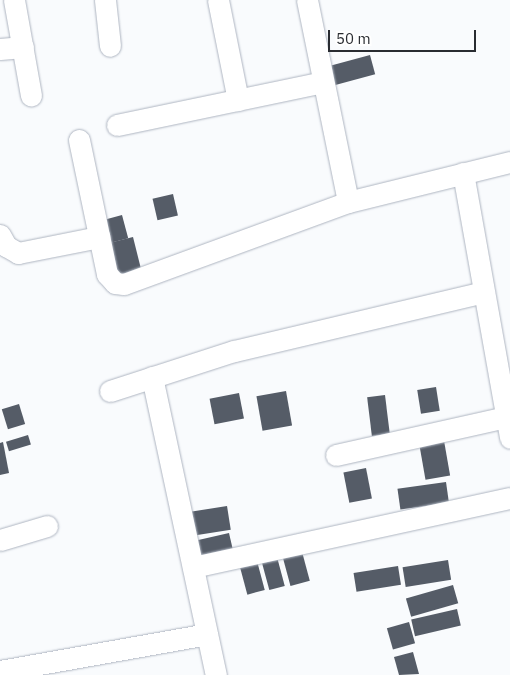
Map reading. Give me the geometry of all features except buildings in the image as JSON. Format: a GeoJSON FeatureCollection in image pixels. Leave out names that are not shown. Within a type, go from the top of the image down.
{"type":"FeatureCollection","features":[{"type":"Feature","properties":{"kind":"street"},"geometry":{"type":"LineString","coordinates":[[14,0],[31,94]]}},
{"type":"Feature","properties":{"kind":"street"},"geometry":{"type":"LineString","coordinates":[[105,0],[110,46]]}},
{"type":"Feature","properties":{"kind":"street"},"geometry":{"type":"LineString","coordinates":[[218,0],[238,100]]}},
{"type":"Feature","properties":{"kind":"street"},"geometry":{"type":"LineString","coordinates":[[307,0],[348,202]]}},
{"type":"Feature","properties":{"kind":"street"},"geometry":{"type":"LineString","coordinates":[[0,49],[23,47]]}},
{"type":"Feature","properties":{"kind":"street"},"geometry":{"type":"LineString","coordinates":[[117,125],[323,82]]}},
{"type":"Feature","properties":{"kind":"street"},"geometry":{"type":"LineString","coordinates":[[79,140],[107,274],[115,283],[124,284],[348,202],[510,162]]}},
{"type":"Feature","properties":{"kind":"street"},"geometry":{"type":"LineString","coordinates":[[463,173],[510,438]]}},
{"type":"Feature","properties":{"kind":"street"},"geometry":{"type":"LineString","coordinates":[[0,235],[6,246],[18,253],[100,238]]}},
{"type":"Feature","properties":{"kind":"street"},"geometry":{"type":"LineString","coordinates":[[110,391],[234,351],[483,292]]}},
{"type":"Feature","properties":{"kind":"street"},"geometry":{"type":"LineString","coordinates":[[152,377],[216,675]]}},
{"type":"Feature","properties":{"kind":"street"},"geometry":{"type":"LineString","coordinates":[[336,455],[506,417]]}},
{"type":"Feature","properties":{"kind":"street"},"geometry":{"type":"LineString","coordinates":[[193,567],[510,498]]}},
{"type":"Feature","properties":{"kind":"street"},"geometry":{"type":"LineString","coordinates":[[0,540],[48,526]]}},
{"type":"Feature","properties":{"kind":"street"},"geometry":{"type":"LineString","coordinates":[[0,671],[207,634]]}}]}
